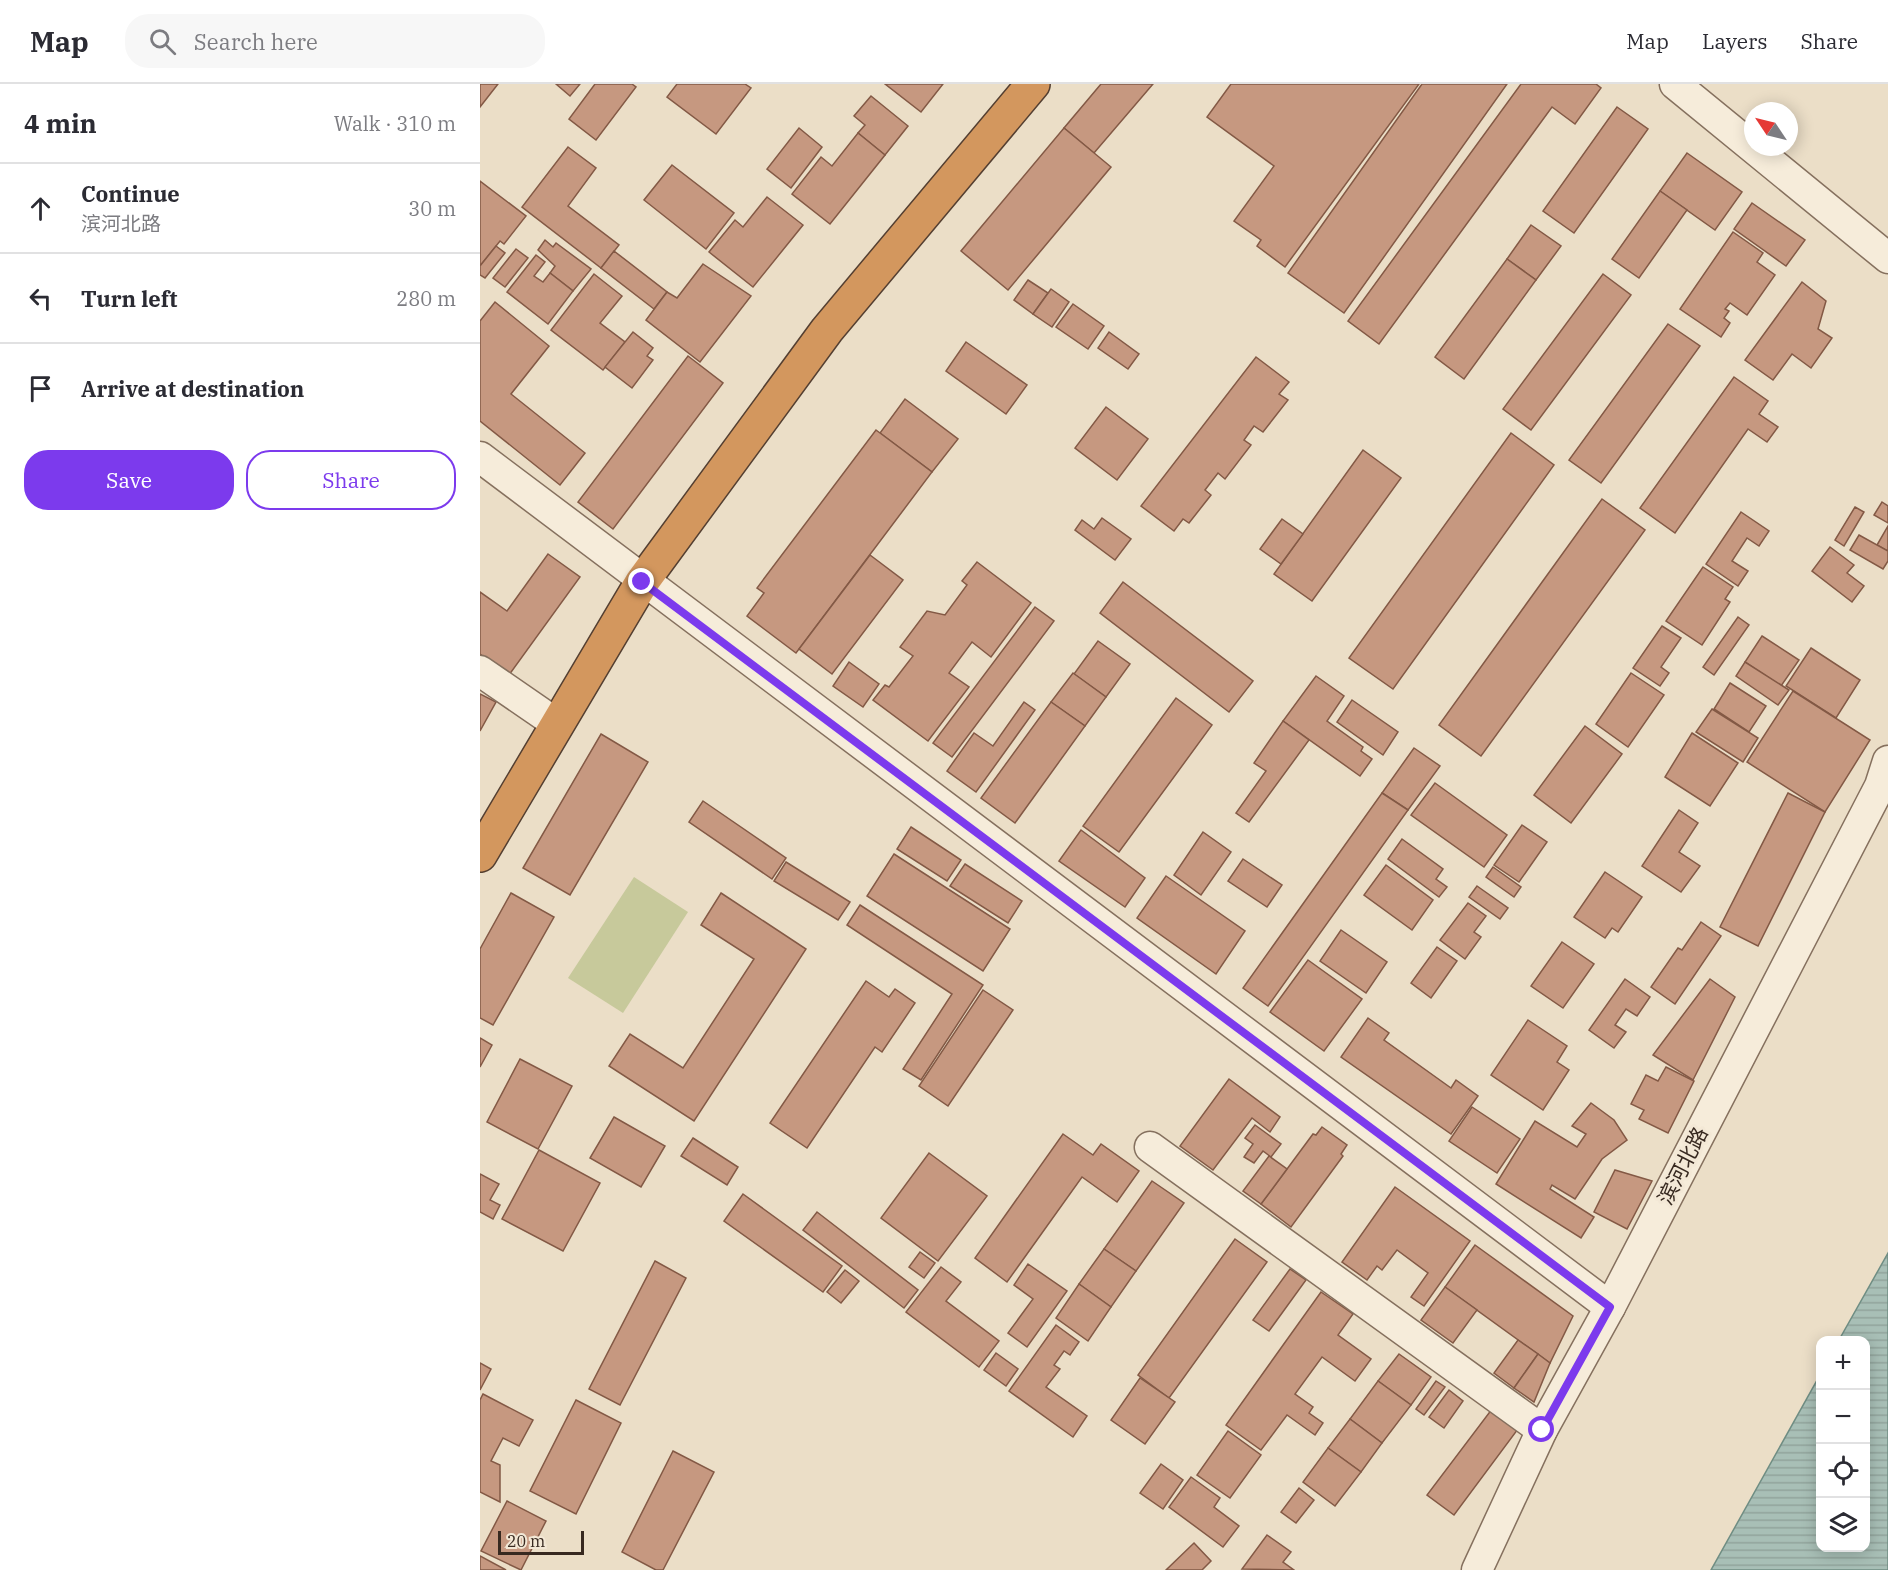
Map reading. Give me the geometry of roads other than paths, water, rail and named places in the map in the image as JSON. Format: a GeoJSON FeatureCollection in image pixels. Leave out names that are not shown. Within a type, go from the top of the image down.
{"type":"FeatureCollection","features":[{"type":"Feature","properties":{"kind":"highway"},"geometry":{"type":"LineString","coordinates":[[480,855],[642,582],[827,330],[1033,84]]}},
{"type":"Feature","properties":{"kind":"street"},"geometry":{"type":"LineString","coordinates":[[1675,84],[1888,258]]}},
{"type":"Feature","properties":{"kind":"street"},"geometry":{"type":"LineString","coordinates":[[480,458],[642,582],[1610,1307]]}},
{"type":"Feature","properties":{"kind":"street"},"geometry":{"type":"LineString","coordinates":[[480,671],[557,724]]}},
{"type":"Feature","properties":{"kind":"street","name":"滨河北路"},"geometry":{"type":"LineString","coordinates":[[1477,1570],[1542,1430],[1610,1307],[1875,797],[1888,761]]}},
{"type":"Feature","properties":{"kind":"street"},"geometry":{"type":"LineString","coordinates":[[1150,1147],[1542,1430]]}}]}
